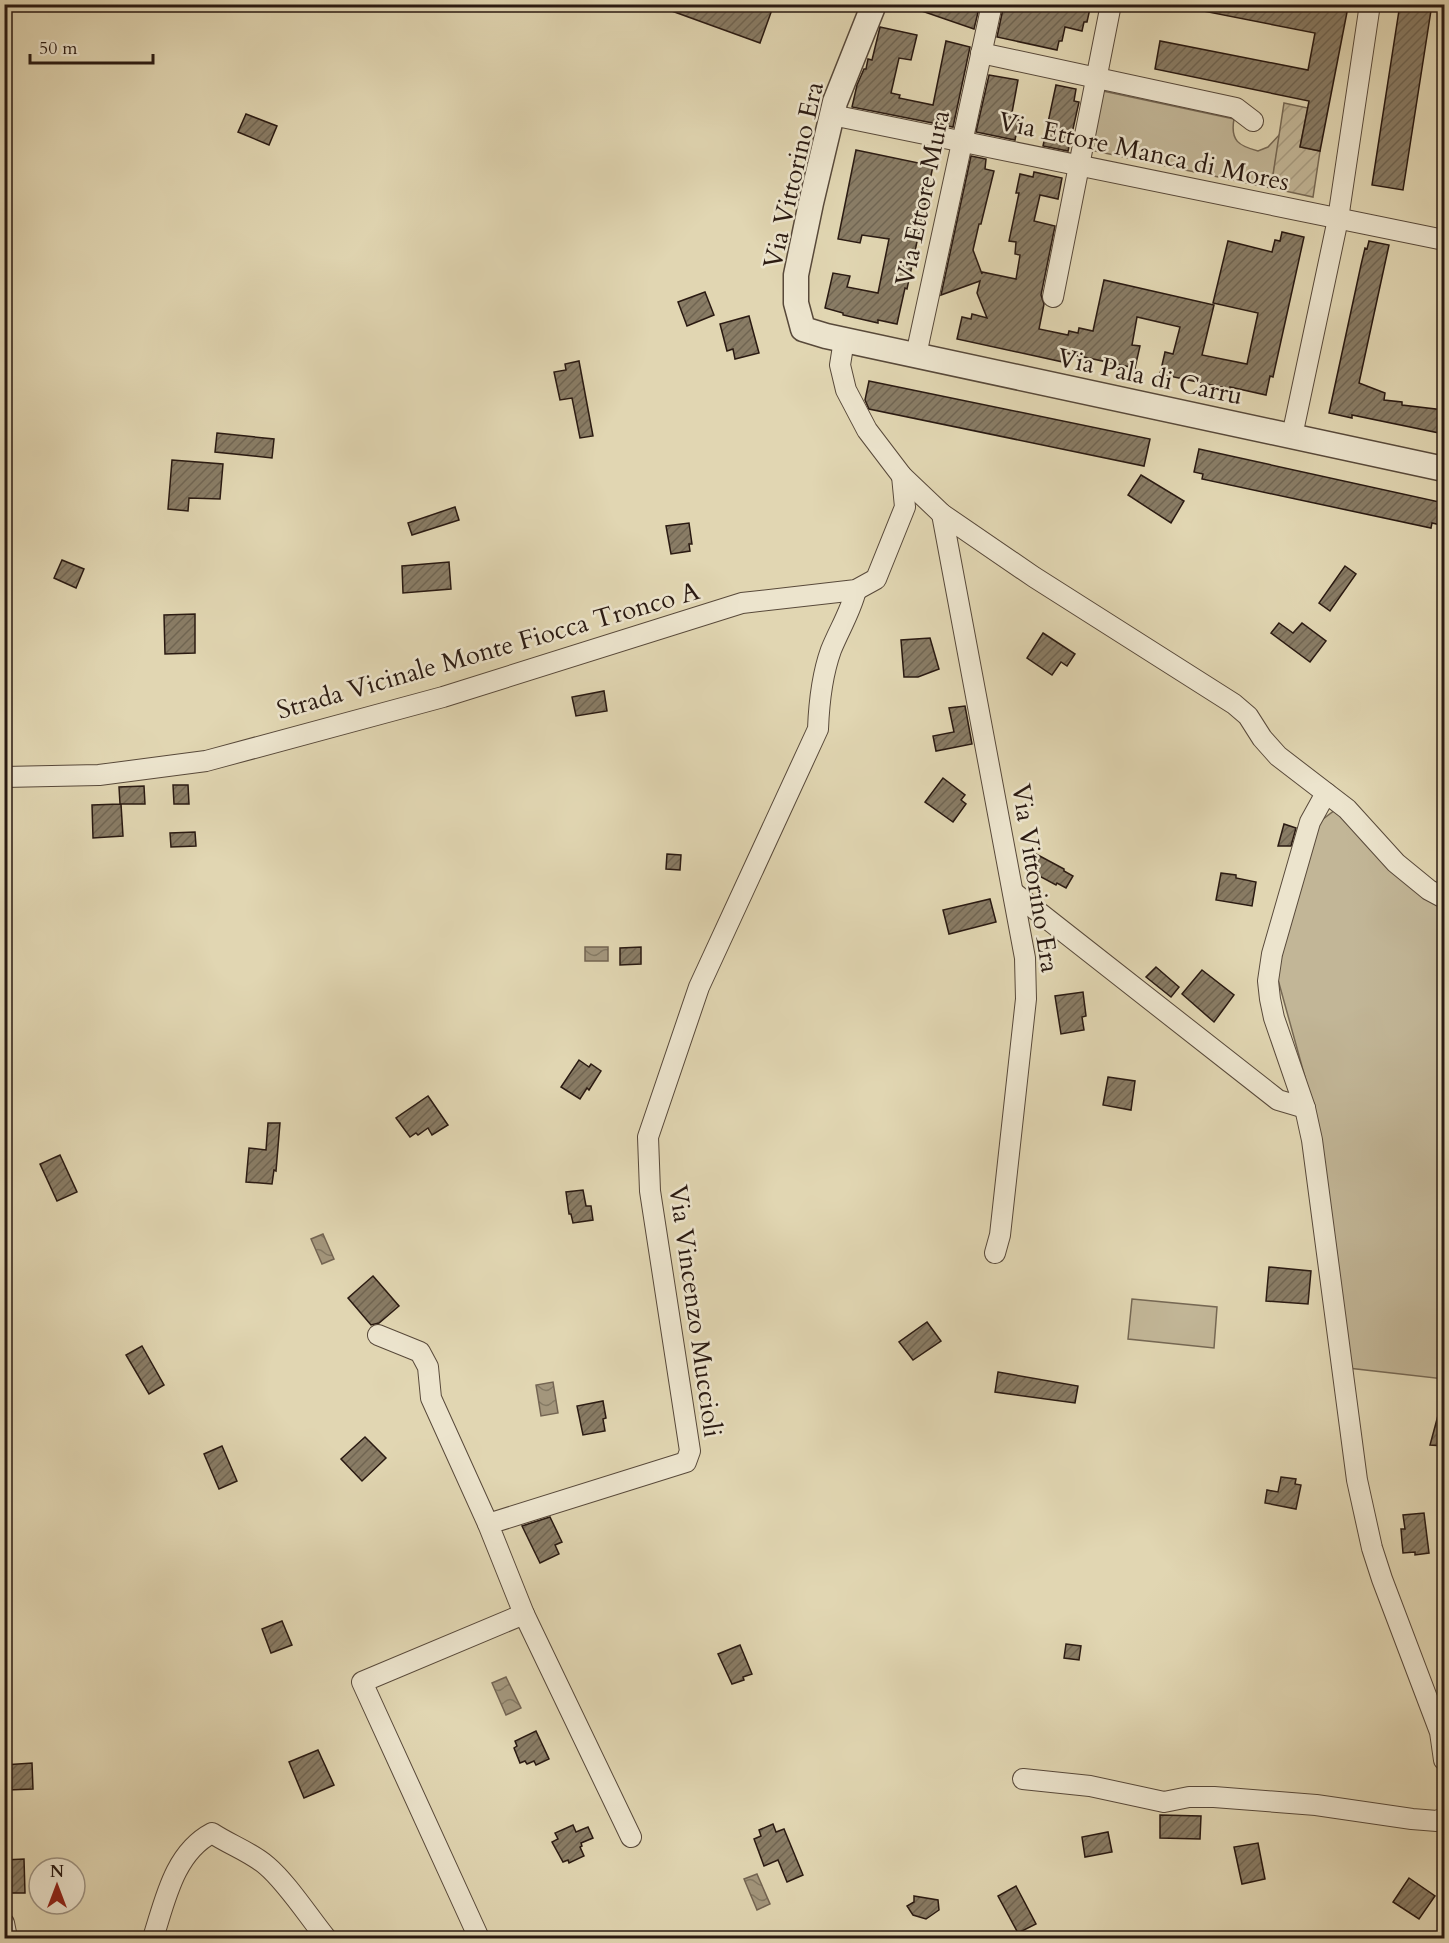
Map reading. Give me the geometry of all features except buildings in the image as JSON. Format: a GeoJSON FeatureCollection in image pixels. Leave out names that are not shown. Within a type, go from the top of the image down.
{"type":"FeatureCollection","features":[{"type":"Feature","properties":{"kind":"street","name":"Via Vittorino Era"},"geometry":{"type":"LineString","coordinates":[[844,340],[803,329],[796,303],[796,275],[835,102],[874,4]]}},
{"type":"Feature","properties":{"kind":"street","name":"Via Ettore Mura"},"geometry":{"type":"LineString","coordinates":[[916,355],[992,4]]}},
{"type":"Feature","properties":{"kind":"street"},"geometry":{"type":"LineString","coordinates":[[1053,297],[1111,4]]}},
{"type":"Feature","properties":{"kind":"street"},"geometry":{"type":"LineString","coordinates":[[1292,436],[1338,219],[1370,4]]}},
{"type":"Feature","properties":{"kind":"street"},"geometry":{"type":"LineString","coordinates":[[981,53],[1236,108],[1253,121]]}},
{"type":"Feature","properties":{"kind":"street","name":"Via Ettore Manca di Mores"},"geometry":{"type":"LineString","coordinates":[[832,115],[1444,240]]}},
{"type":"Feature","properties":{"kind":"street"},"geometry":{"type":"LineString","coordinates":[[844,340],[840,365],[846,390],[867,430],[902,476],[942,514],[1044,583],[1234,704],[1248,716],[1262,738],[1278,756],[1347,809],[1396,862],[1429,890],[1444,898]]}},
{"type":"Feature","properties":{"kind":"street","name":"Via Pala di Carru"},"geometry":{"type":"LineString","coordinates":[[844,340],[1444,469]]}},
{"type":"Feature","properties":{"kind":"street"},"geometry":{"type":"LineString","coordinates":[[856,590],[876,579],[897,528],[905,507],[902,476]]}},
{"type":"Feature","properties":{"kind":"street","name":"Via Vittorino Era"},"geometry":{"type":"LineString","coordinates":[[942,514],[1025,958],[1026,999],[1000,1235],[995,1253]]}},
{"type":"Feature","properties":{"kind":"street","name":"Strada Vicinale Monte Fiocca Tronco A"},"geometry":{"type":"LineString","coordinates":[[4,777],[99,775],[206,761],[443,697],[742,603],[856,590]]}},
{"type":"Feature","properties":{"kind":"street","name":"Via Vincenzo Muccioli"},"geometry":{"type":"LineString","coordinates":[[488,1524],[686,1462],[688,1457],[690,1451],[681,1385],[650,1191],[648,1137],[699,987],[818,729],[819,703],[830,652],[853,604],[856,590]]}},
{"type":"Feature","properties":{"kind":"street"},"geometry":{"type":"LineString","coordinates":[[1326,792],[1310,822],[1272,954],[1268,981],[1269,999],[1305,1108],[1312,1140],[1351,1440],[1372,1548],[1440,1732],[1444,1760]]}},
{"type":"Feature","properties":{"kind":"street"},"geometry":{"type":"LineString","coordinates":[[1012,892],[1278,1100],[1305,1108]]}},
{"type":"Feature","properties":{"kind":"street"},"geometry":{"type":"LineString","coordinates":[[378,1335],[420,1352],[428,1367],[431,1398],[488,1524],[524,1614],[631,1837]]}},
{"type":"Feature","properties":{"kind":"street"},"geometry":{"type":"LineString","coordinates":[[479,1938],[362,1682],[524,1614]]}},
{"type":"Feature","properties":{"kind":"street"},"geometry":{"type":"LineString","coordinates":[[1023,1779],[1090,1786],[1164,1802],[1189,1797],[1214,1797],[1316,1805],[1412,1819],[1437,1821],[1444,1818]]}},
{"type":"Feature","properties":{"kind":"street"},"geometry":{"type":"LineString","coordinates":[[153,1938],[171,1882],[189,1851],[212,1833],[268,1866],[326,1938]]}},
{"type":"Feature","properties":{"kind":"street"},"geometry":{"type":"LineString","coordinates":[[4,1923],[7,1938]]}},
{"type":"Feature","properties":{"kind":"shaded area"},"geometry":{"type":"Polygon","coordinates":[[[1103,91],[1234,119],[1233,133],[1237,141],[1258,151],[1268,147],[1280,134],[1271,188],[1090,150],[1103,91]]]}},
{"type":"Feature","properties":{"kind":"shaded area"},"geometry":{"type":"Polygon","coordinates":[[[1284,103],[1308,108],[1300,147],[1320,151],[1313,197],[1271,188],[1284,103]]]}},
{"type":"Feature","properties":{"kind":"shaded area"},"geometry":{"type":"Polygon","coordinates":[[[1339,807],[1444,897],[1444,1379],[1348,1368],[1337,1254],[1316,1117],[1277,976],[1310,829],[1339,807]]]}},
{"type":"Feature","properties":{"kind":"shaded area"},"geometry":{"type":"Polygon","coordinates":[[[1132,1299],[1217,1307],[1214,1348],[1128,1339],[1132,1299]]]}},
{"type":"Feature","properties":{"kind":"water"},"geometry":{"type":"Polygon","coordinates":[[[585,947],[608,947],[608,961],[585,961],[585,947]]]}},
{"type":"Feature","properties":{"kind":"water"},"geometry":{"type":"Polygon","coordinates":[[[323,1234],[334,1259],[322,1264],[311,1239],[323,1234]]]}},
{"type":"Feature","properties":{"kind":"water"},"geometry":{"type":"Polygon","coordinates":[[[553,1382],[558,1413],[541,1416],[536,1385],[553,1382]]]}},
{"type":"Feature","properties":{"kind":"water"},"geometry":{"type":"Polygon","coordinates":[[[506,1677],[521,1708],[506,1715],[492,1683],[506,1677]]]}},
{"type":"Feature","properties":{"kind":"water"},"geometry":{"type":"Polygon","coordinates":[[[757,1874],[770,1904],[757,1910],[744,1879],[757,1874]]]}}]}
